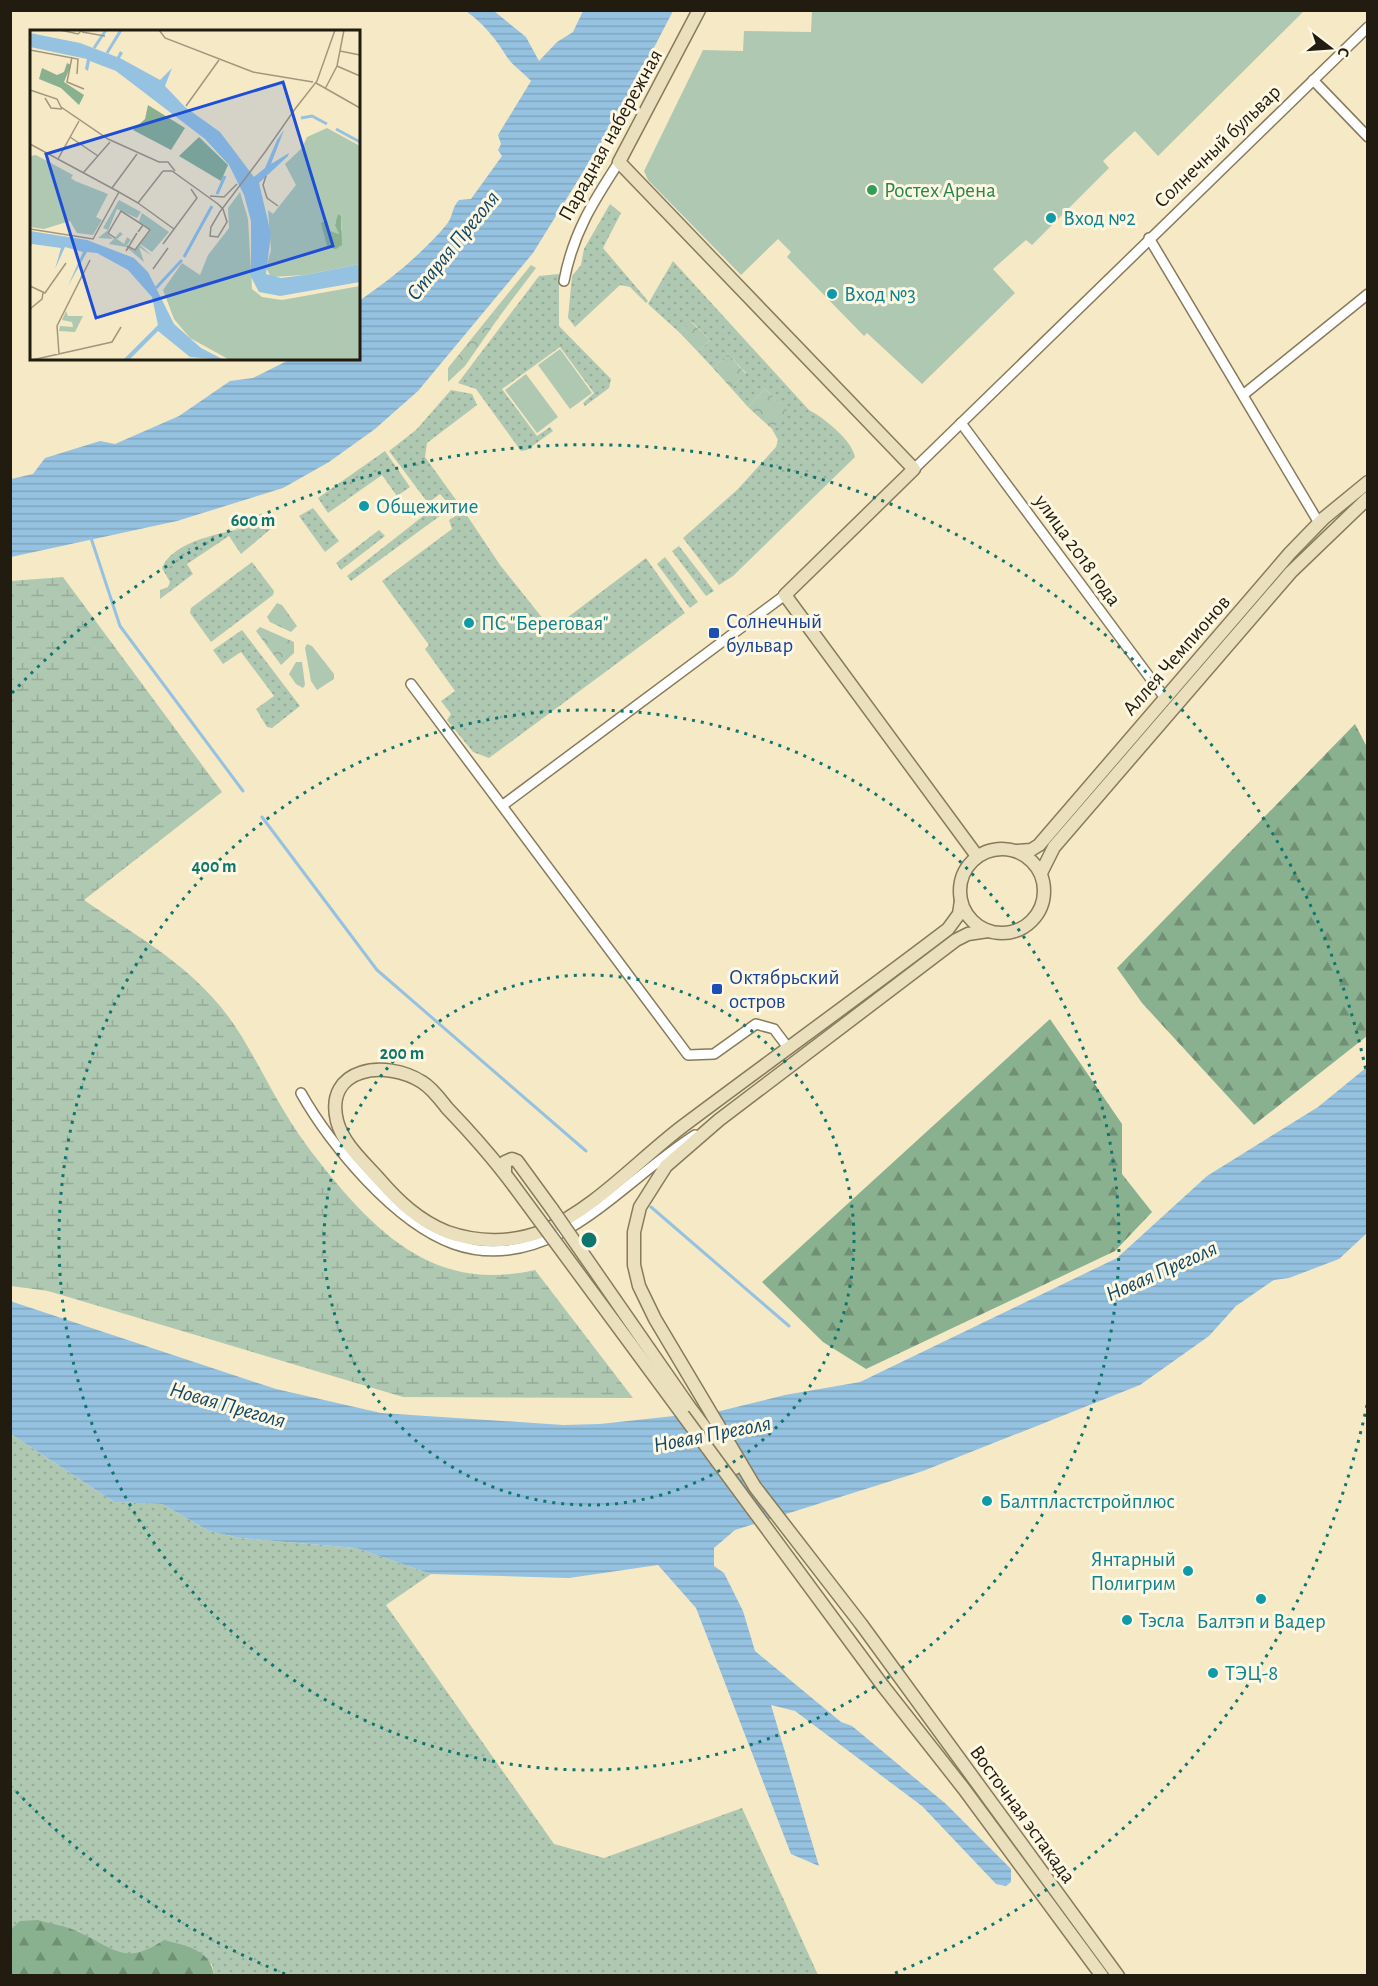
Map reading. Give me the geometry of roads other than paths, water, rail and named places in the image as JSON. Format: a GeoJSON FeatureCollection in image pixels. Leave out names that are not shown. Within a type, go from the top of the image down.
{"type":"FeatureCollection","features":[{"type":"Feature","properties":{"kind":"main road","name":"Парадная набережная"},"geometry":{"type":"LineString","coordinates":[[619,162],[699,10]]}},
{"type":"Feature","properties":{"kind":"main road"},"geometry":{"type":"LineString","coordinates":[[619,162],[914,469]]}},
{"type":"Feature","properties":{"kind":"main road","name":"Солнечный бульвар"},"geometry":{"type":"LineString","coordinates":[[785,595],[914,469]]}},
{"type":"Feature","properties":{"kind":"main road","name":"Аллея Чемпионов"},"geometry":{"type":"LineString","coordinates":[[977,856],[992,849],[1031,850],[1039,845],[1290,553],[1320,523],[1368,482]]}},
{"type":"Feature","properties":{"kind":"main road","name":"Аллея Чемпионов"},"geometry":{"type":"LineString","coordinates":[[755,1488],[643,1296],[634,1264],[636,1222],[645,1197],[658,1176],[719,1119],[956,940],[968,934],[988,931],[1012,932],[1034,920],[1044,897],[1041,873],[1054,847],[1291,572],[1368,498]]}},
{"type":"Feature","properties":{"kind":"main road"},"geometry":{"type":"LineString","coordinates":[[785,595],[977,856],[962,876],[959,914],[948,929],[789,1049]]}},
{"type":"Feature","properties":{"kind":"main road"},"geometry":{"type":"LineString","coordinates":[[1017,851],[1031,859],[1041,873]]}},
{"type":"Feature","properties":{"kind":"main road"},"geometry":{"type":"LineString","coordinates":[[961,901],[974,922],[988,931]]}},
{"type":"Feature","properties":{"kind":"main road","name":"Восточная эстакада"},"geometry":{"type":"LineString","coordinates":[[789,1049],[682,1127],[610,1187],[564,1220],[527,1236],[503,1240],[481,1240],[458,1236],[431,1225],[392,1193],[350,1146],[340,1129],[336,1113],[341,1091],[356,1075],[374,1068],[391,1070],[423,1082],[505,1173],[514,1186],[883,1686],[964,1789],[1102,1976]]}},
{"type":"Feature","properties":{"kind":"main road"},"geometry":{"type":"LineString","coordinates":[[505,1173],[505,1162],[512,1159],[528,1176],[688,1405],[735,1468],[755,1488]]}},
{"type":"Feature","properties":{"kind":"main road","name":"Восточная эстакада"},"geometry":{"type":"LineString","coordinates":[[755,1488],[898,1675],[1118,1976]]}},
{"type":"Feature","properties":{"kind":"street","name":"Солнечный бульвар"},"geometry":{"type":"LineString","coordinates":[[914,469],[1368,27]]}},
{"type":"Feature","properties":{"kind":"street"},"geometry":{"type":"LineString","coordinates":[[1313,80],[1368,137]]}},
{"type":"Feature","properties":{"kind":"street","name":"Парадная набережная"},"geometry":{"type":"LineString","coordinates":[[564,281],[570,251],[579,228],[619,162]]}},
{"type":"Feature","properties":{"kind":"street"},"geometry":{"type":"LineString","coordinates":[[1149,238],[1320,523]]}},
{"type":"Feature","properties":{"kind":"street"},"geometry":{"type":"LineString","coordinates":[[1243,395],[1368,294]]}},
{"type":"Feature","properties":{"kind":"street","name":"улица 2018 года"},"geometry":{"type":"LineString","coordinates":[[962,423],[1165,698]]}},
{"type":"Feature","properties":{"kind":"street","name":"Солнечный бульвар"},"geometry":{"type":"LineString","coordinates":[[503,805],[785,595]]}},
{"type":"Feature","properties":{"kind":"street"},"geometry":{"type":"LineString","coordinates":[[411,684],[688,1055],[714,1054],[756,1024],[774,1029],[789,1049]]}},
{"type":"Feature","properties":{"kind":"street"},"geometry":{"type":"LineString","coordinates":[[301,1093],[336,1146],[407,1220],[448,1242],[491,1250],[529,1245],[569,1228],[680,1145],[719,1119]]}},
{"type":"Feature","properties":{"kind":"water","name":"Старая Преголя"},"geometry":{"type":"Polygon","coordinates":[[[466,11],[494,11],[526,37],[539,61],[557,42],[573,32],[583,11],[673,11],[622,109],[533,253],[418,391],[375,429],[329,462],[283,488],[177,521],[11,557],[11,479],[33,474],[45,458],[100,441],[115,444],[179,416],[230,381],[253,378],[289,360],[360,360],[360,300],[427,246],[449,221],[459,200],[471,199],[502,156],[498,150],[501,144],[498,135],[531,81],[509,60],[494,38],[466,11]]]}},
{"type":"Feature","properties":{"kind":"water","name":"Новая Преголя"},"geometry":{"type":"Polygon","coordinates":[[[1367,1067],[1367,1233],[1339,1259],[1289,1278],[1274,1280],[1236,1306],[1209,1336],[1140,1385],[923,1471],[735,1530],[714,1548],[714,1566],[724,1573],[743,1611],[755,1651],[841,1722],[852,1726],[946,1804],[1011,1869],[1011,1882],[1006,1886],[996,1884],[922,1806],[795,1711],[771,1705],[819,1866],[791,1854],[696,1608],[658,1565],[569,1578],[431,1574],[356,1548],[240,1538],[209,1531],[162,1504],[114,1502],[11,1434],[10,1301],[276,1389],[381,1413],[563,1425],[600,1424],[720,1411],[785,1395],[860,1382],[1117,1258],[1207,1176],[1318,1107],[1367,1067]]]}},
{"type":"Feature","properties":{"kind":"waterway"},"geometry":{"type":"LineString","coordinates":[[91,538],[120,626],[243,791]]}},
{"type":"Feature","properties":{"kind":"waterway"},"geometry":{"type":"LineString","coordinates":[[262,817],[377,970],[586,1151]]}},
{"type":"Feature","properties":{"kind":"waterway"},"geometry":{"type":"LineString","coordinates":[[651,1207],[789,1326]]}},
{"type":"Feature","properties":{"kind":"place","name":"Ростех Арена"},"geometry":{"type":"Point","coordinates":[872,190]}},
{"type":"Feature","properties":{"kind":"place","name":"Вход №2"},"geometry":{"type":"Point","coordinates":[1051,218]}},
{"type":"Feature","properties":{"kind":"place","name":"Вход №3"},"geometry":{"type":"Point","coordinates":[832,294]}},
{"type":"Feature","properties":{"kind":"place","name":"Общежитие"},"geometry":{"type":"Point","coordinates":[364,506]}},
{"type":"Feature","properties":{"kind":"place","name":"ПС \"Береговая\""},"geometry":{"type":"Point","coordinates":[469,623]}},
{"type":"Feature","properties":{"kind":"place","name":"Солнечный бульвар"},"geometry":{"type":"Point","coordinates":[714,633]}},
{"type":"Feature","properties":{"kind":"place","name":"Октябрьский остров"},"geometry":{"type":"Point","coordinates":[717,989]}},
{"type":"Feature","properties":{"kind":"place","name":"Балтпластстройплюс"},"geometry":{"type":"Point","coordinates":[987,1501]}},
{"type":"Feature","properties":{"kind":"place","name":"Янтарный Полигрим"},"geometry":{"type":"Point","coordinates":[1188,1571]}},
{"type":"Feature","properties":{"kind":"place","name":"Балтэп и Вадер"},"geometry":{"type":"Point","coordinates":[1261,1599]}},
{"type":"Feature","properties":{"kind":"place","name":"Тэсла"},"geometry":{"type":"Point","coordinates":[1127,1620]}},
{"type":"Feature","properties":{"kind":"place","name":"ТЭЦ-8"},"geometry":{"type":"Point","coordinates":[1213,1673]}}]}
